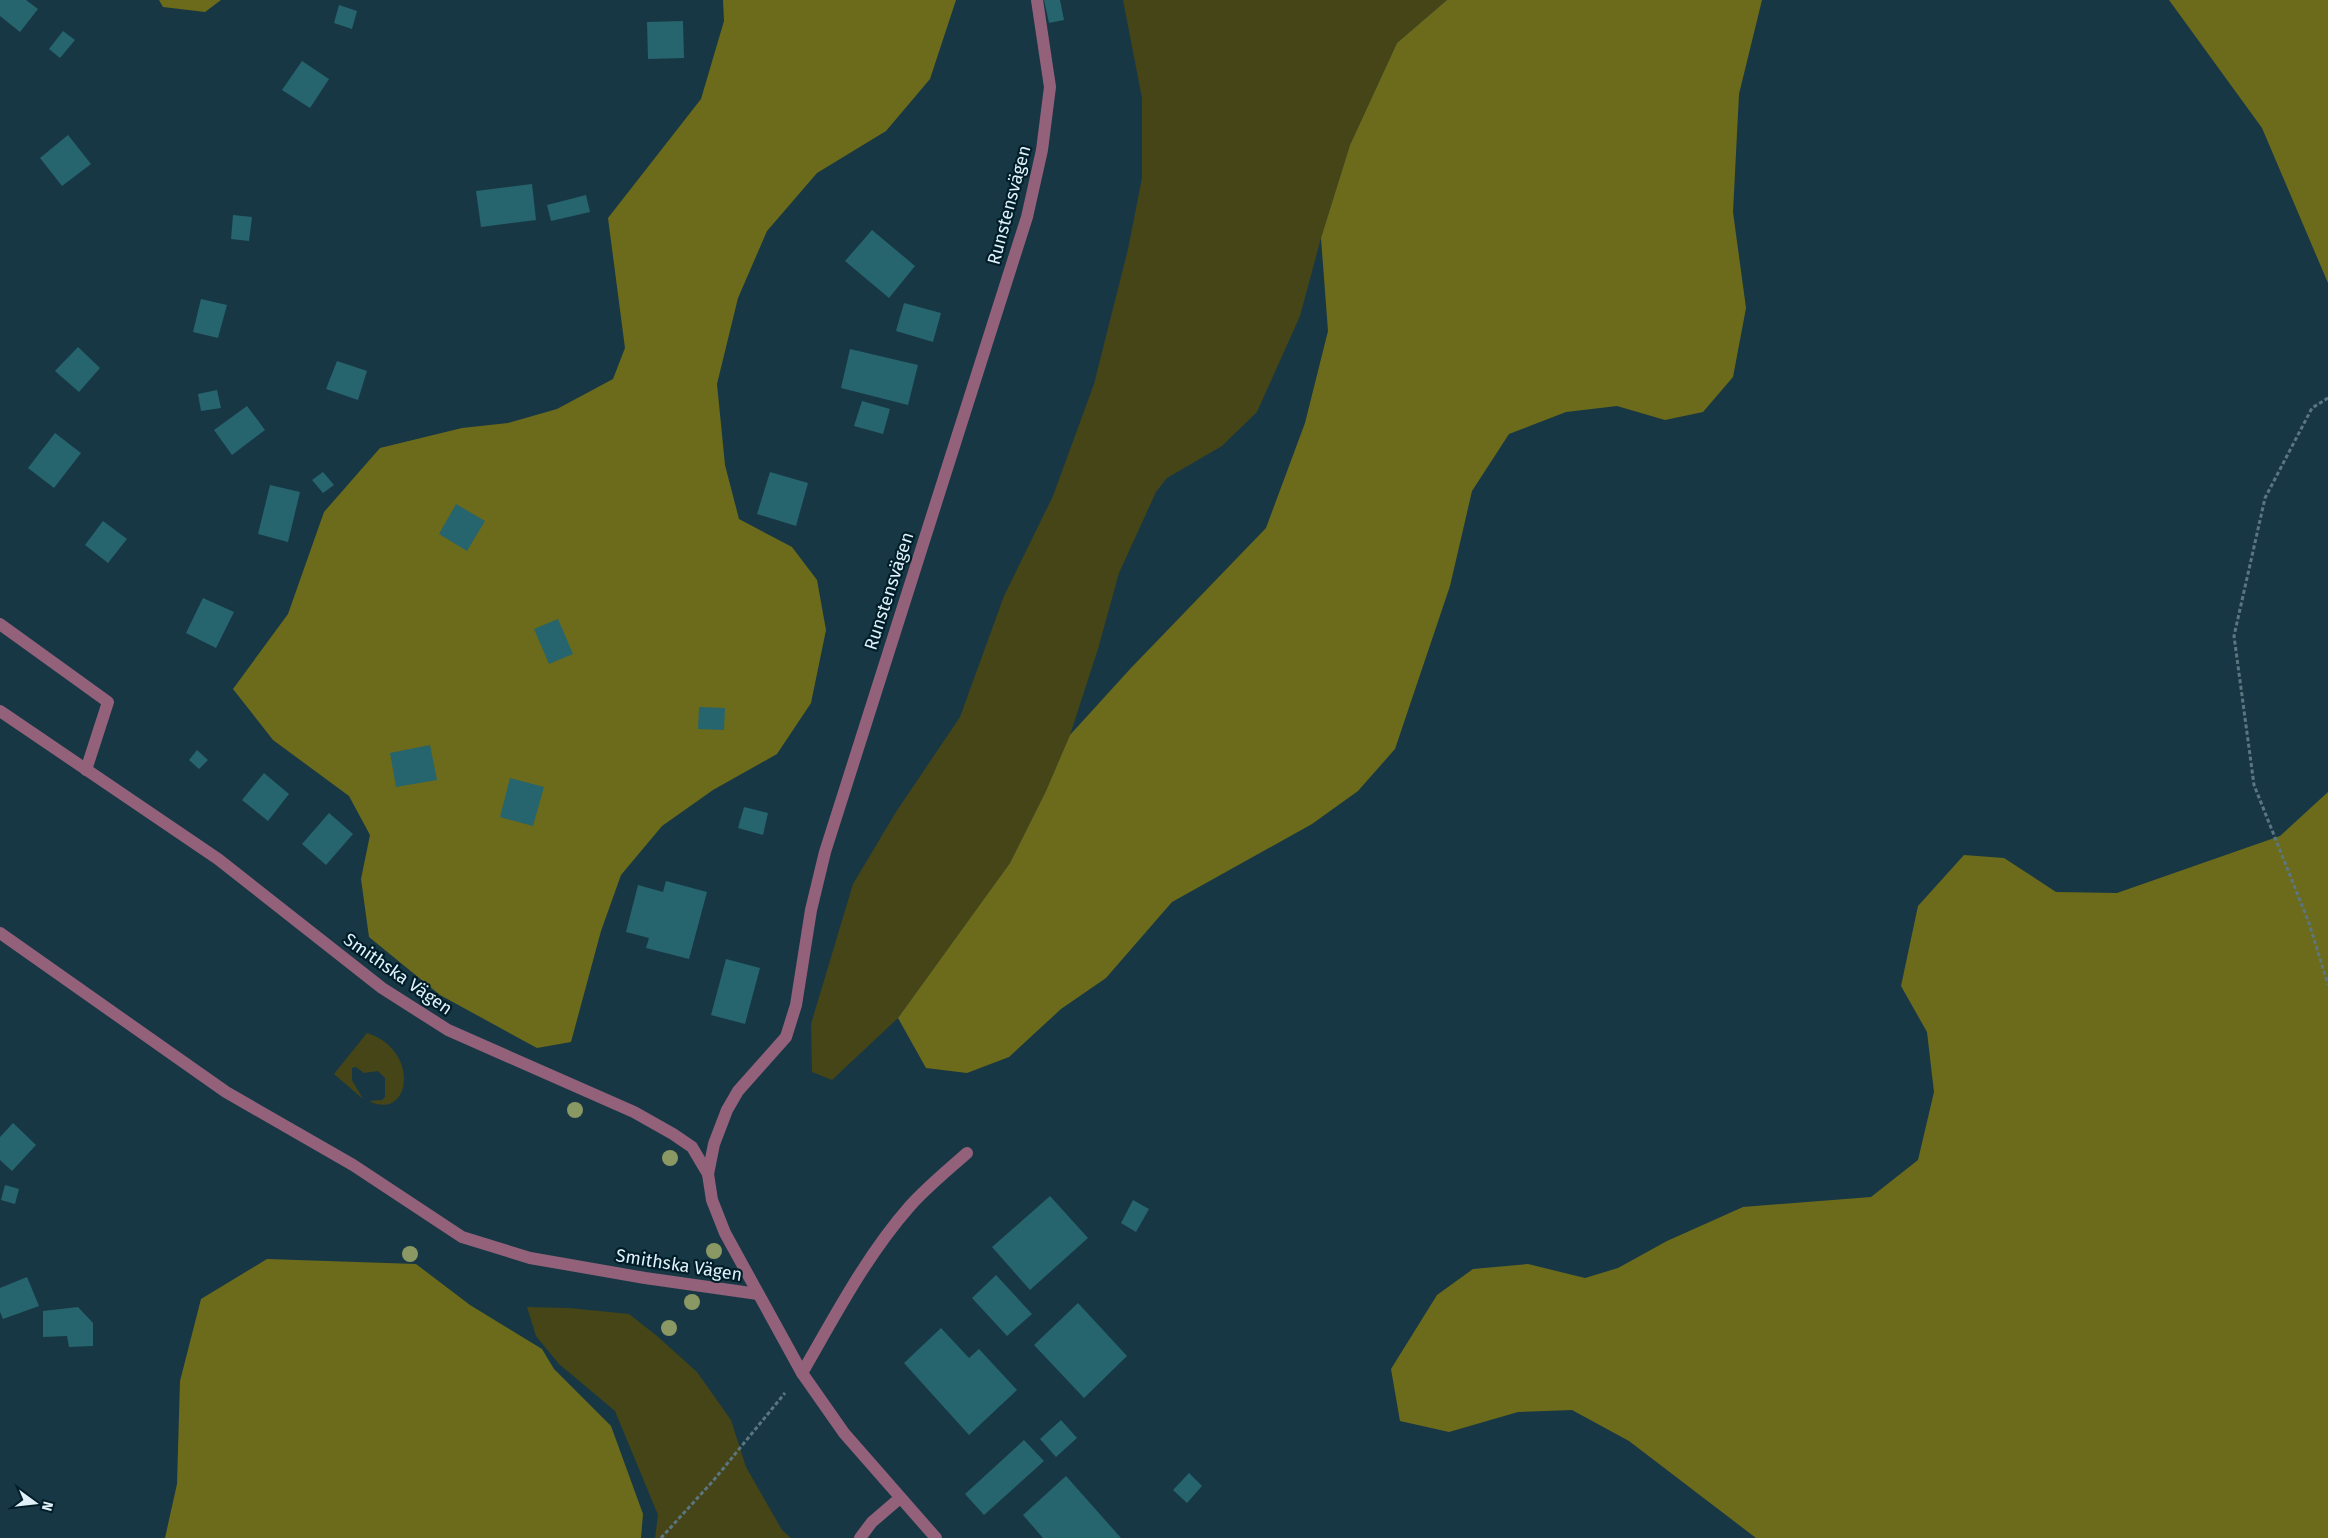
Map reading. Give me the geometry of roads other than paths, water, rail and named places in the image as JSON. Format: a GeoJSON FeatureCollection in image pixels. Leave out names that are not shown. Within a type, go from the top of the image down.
{"type":"FeatureCollection","features":[{"type":"Feature","properties":{"kind":"street","name":"Runstensvägen"},"geometry":{"type":"LineString","coordinates":[[708,1174],[714,1144],[722,1119],[738,1091],[786,1037],[796,1005],[811,910],[825,852],[1027,217],[1042,150],[1050,87],[1037,0]]}},
{"type":"Feature","properties":{"kind":"street"},"geometry":{"type":"LineString","coordinates":[[0,624],[108,702],[86,770]]}},
{"type":"Feature","properties":{"kind":"street","name":"Smithska Vägen"},"geometry":{"type":"LineString","coordinates":[[0,711],[218,859],[382,988],[448,1030],[540,1068],[634,1112],[692,1147],[708,1174],[712,1200],[725,1233],[802,1374],[844,1433],[936,1538]]}},
{"type":"Feature","properties":{"kind":"street","name":"Smithska Vägen"},"geometry":{"type":"LineString","coordinates":[[0,933],[226,1092],[353,1165],[462,1237],[530,1258],[645,1278],[758,1294]]}},
{"type":"Feature","properties":{"kind":"street"},"geometry":{"type":"LineString","coordinates":[[802,1374],[861,1272],[883,1241],[911,1205],[967,1153]]}},
{"type":"Feature","properties":{"kind":"street"},"geometry":{"type":"LineString","coordinates":[[860,1538],[872,1522],[900,1498]]}}]}
